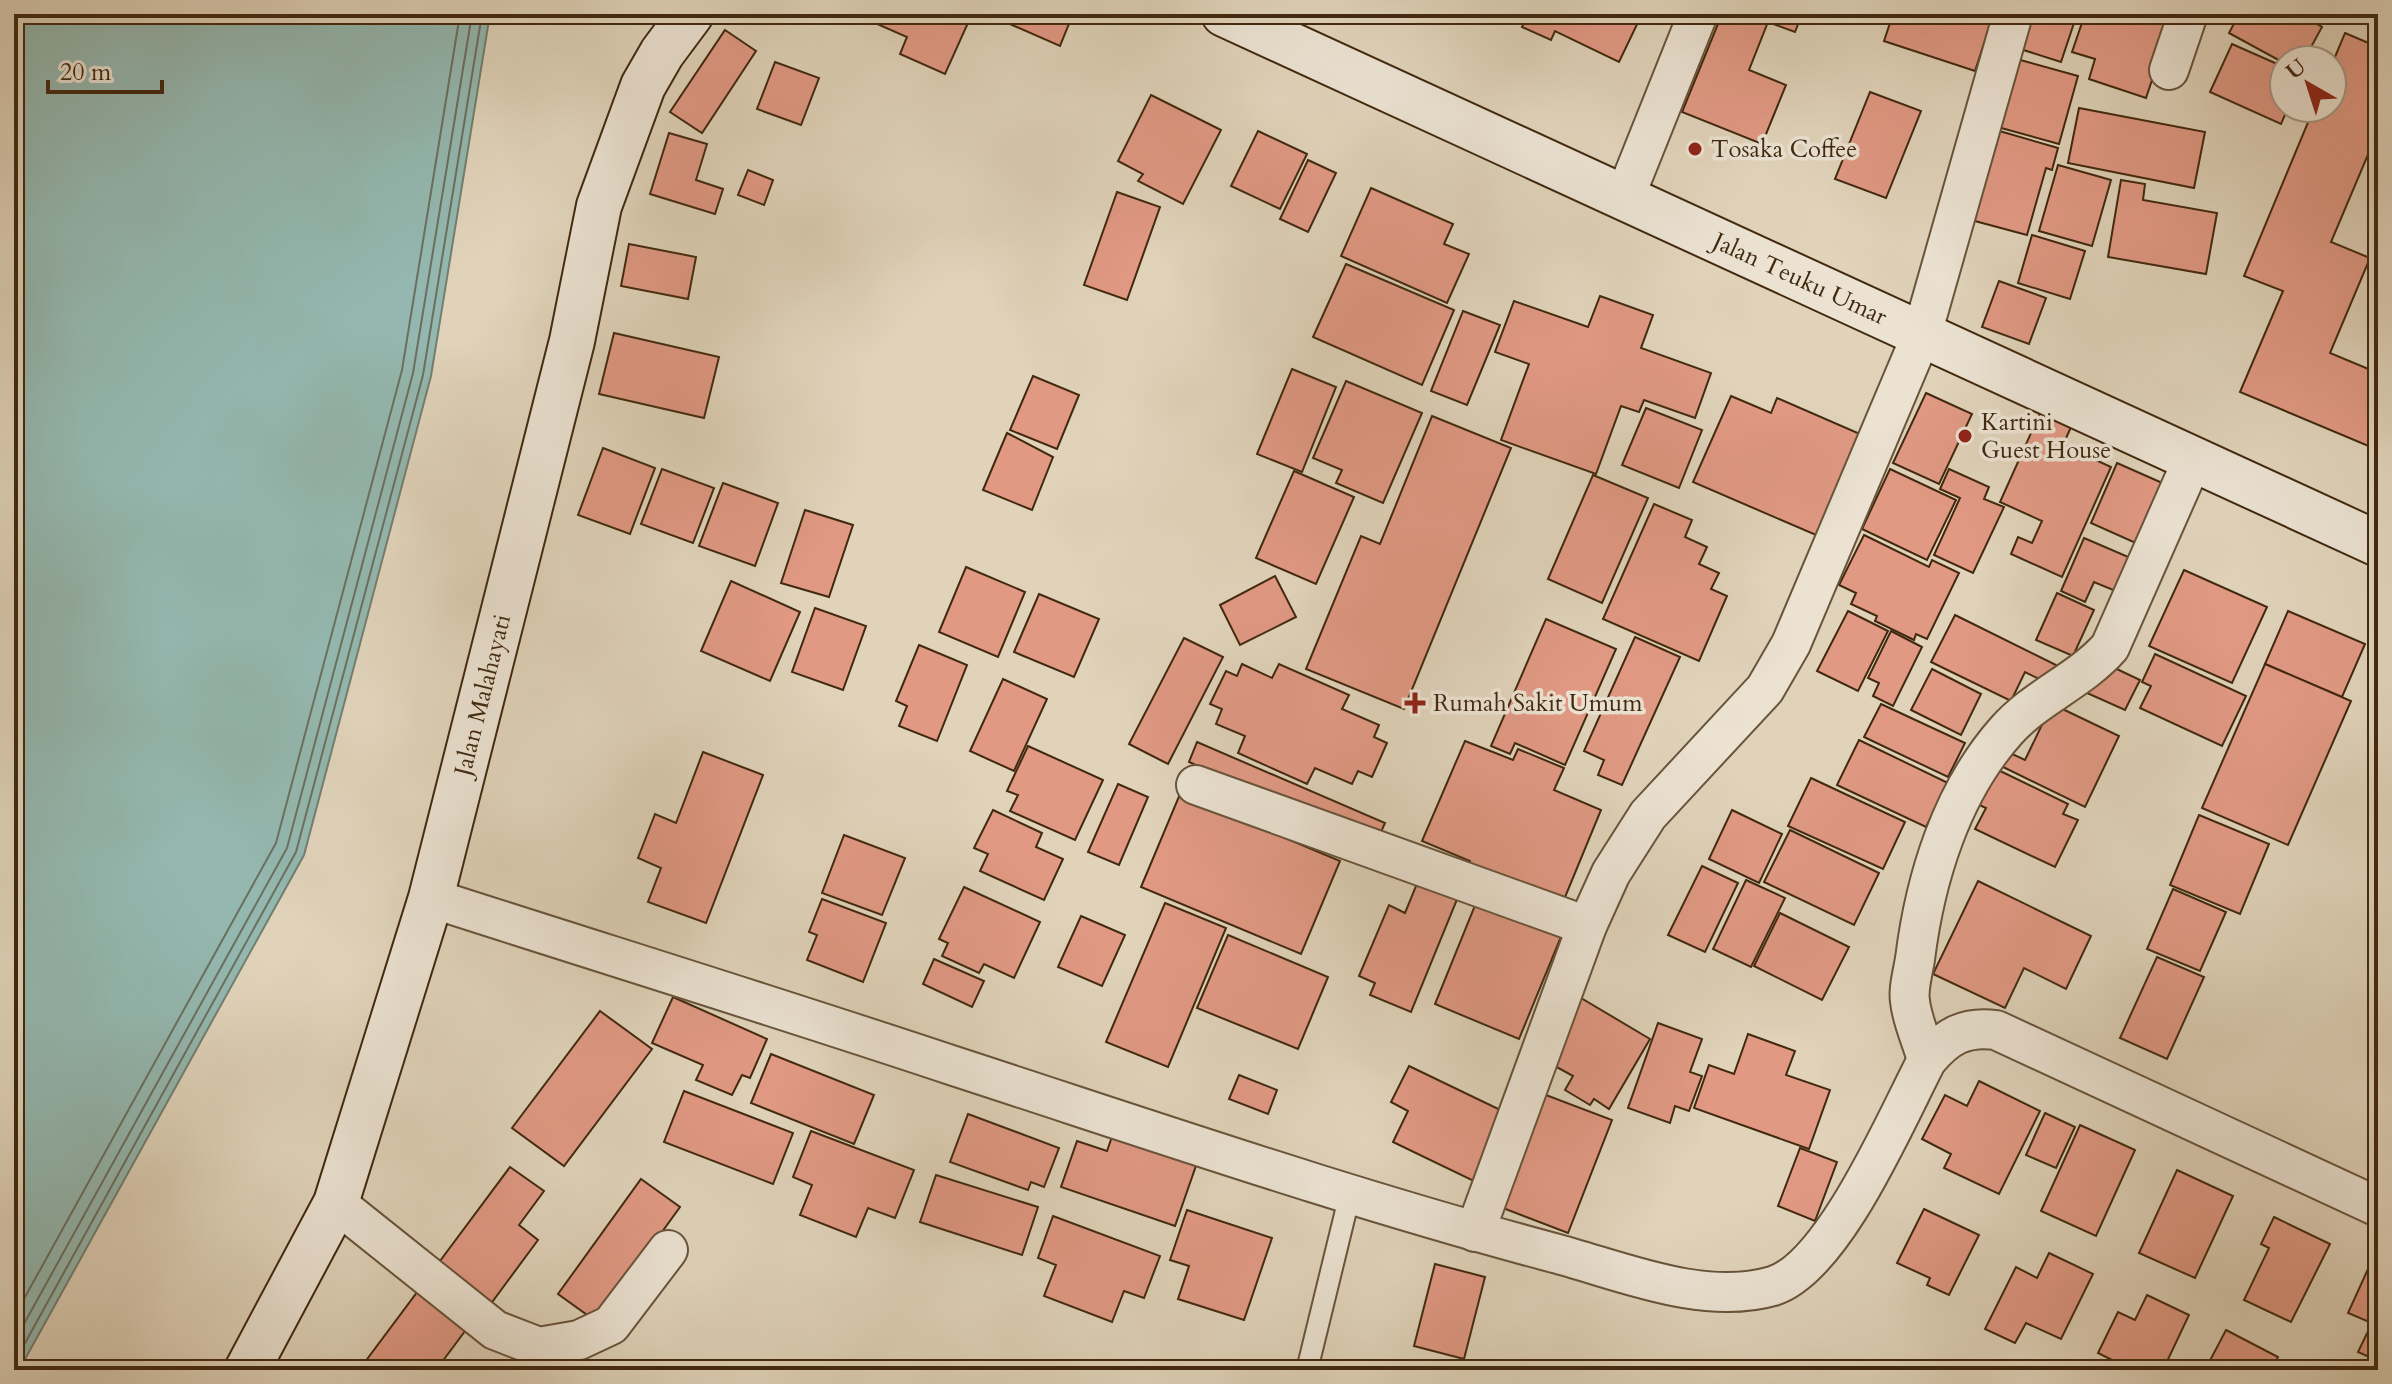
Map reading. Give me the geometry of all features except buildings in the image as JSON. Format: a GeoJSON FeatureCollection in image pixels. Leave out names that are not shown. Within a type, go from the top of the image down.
{"type":"FeatureCollection","features":[{"type":"Feature","properties":{"kind":"main road","name":"Jalan Malahayati"},"geometry":{"type":"LineString","coordinates":[[247,1370],[336,1203],[431,898],[572,341],[599,206],[643,86],[662,53],[691,14]]}},
{"type":"Feature","properties":{"kind":"main road","name":"Jalan Teuku Umar"},"geometry":{"type":"LineString","coordinates":[[1224,14],[2378,544]]}},
{"type":"Feature","properties":{"kind":"street"},"geometry":{"type":"LineString","coordinates":[[1624,199],[1698,14]]}},
{"type":"Feature","properties":{"kind":"street"},"geometry":{"type":"LineString","coordinates":[[1475,1232],[1587,926],[1611,873],[1648,815],[1749,707],[1779,666],[1922,334],[2013,14]]}},
{"type":"Feature","properties":{"kind":"street"},"geometry":{"type":"LineString","coordinates":[[2169,70],[2188,14]]}},
{"type":"Feature","properties":{"kind":"street"},"geometry":{"type":"LineString","coordinates":[[1927,1060],[1909,1000],[1920,916],[1931,871],[1963,795],[1984,760],[2014,723],[2089,669],[2110,647],[2193,459]]}},
{"type":"Feature","properties":{"kind":"street"},"geometry":{"type":"LineString","coordinates":[[1196,785],[1587,926]]}},
{"type":"Feature","properties":{"kind":"street"},"geometry":{"type":"LineString","coordinates":[[431,898],[1350,1194],[1475,1232],[1676,1286],[1727,1292],[1775,1285],[1803,1267],[1829,1240],[1927,1060],[1942,1042],[1959,1032],[1978,1028],[1996,1030],[2378,1207]]}},
{"type":"Feature","properties":{"kind":"street"},"geometry":{"type":"LineString","coordinates":[[336,1203],[495,1330],[539,1347],[579,1340],[611,1325],[627,1309],[668,1250]]}},
{"type":"Feature","properties":{"kind":"lane"},"geometry":{"type":"LineString","coordinates":[[1307,1370],[1350,1194]]}},
{"type":"Feature","properties":{"kind":"water"},"geometry":{"type":"Polygon","coordinates":[[[14,14],[490,14],[431,376],[304,855],[19,1370],[14,1370],[14,14]]]}},
{"type":"Feature","properties":{"kind":"place","name":"Tosaka Coffee"},"geometry":{"type":"Point","coordinates":[1695,149]}},
{"type":"Feature","properties":{"kind":"place","name":"Kartini Guest House"},"geometry":{"type":"Point","coordinates":[1965,436]}},
{"type":"Feature","properties":{"kind":"place","name":"Rumah Sakit Umum"},"geometry":{"type":"Point","coordinates":[1415,703]}}]}
